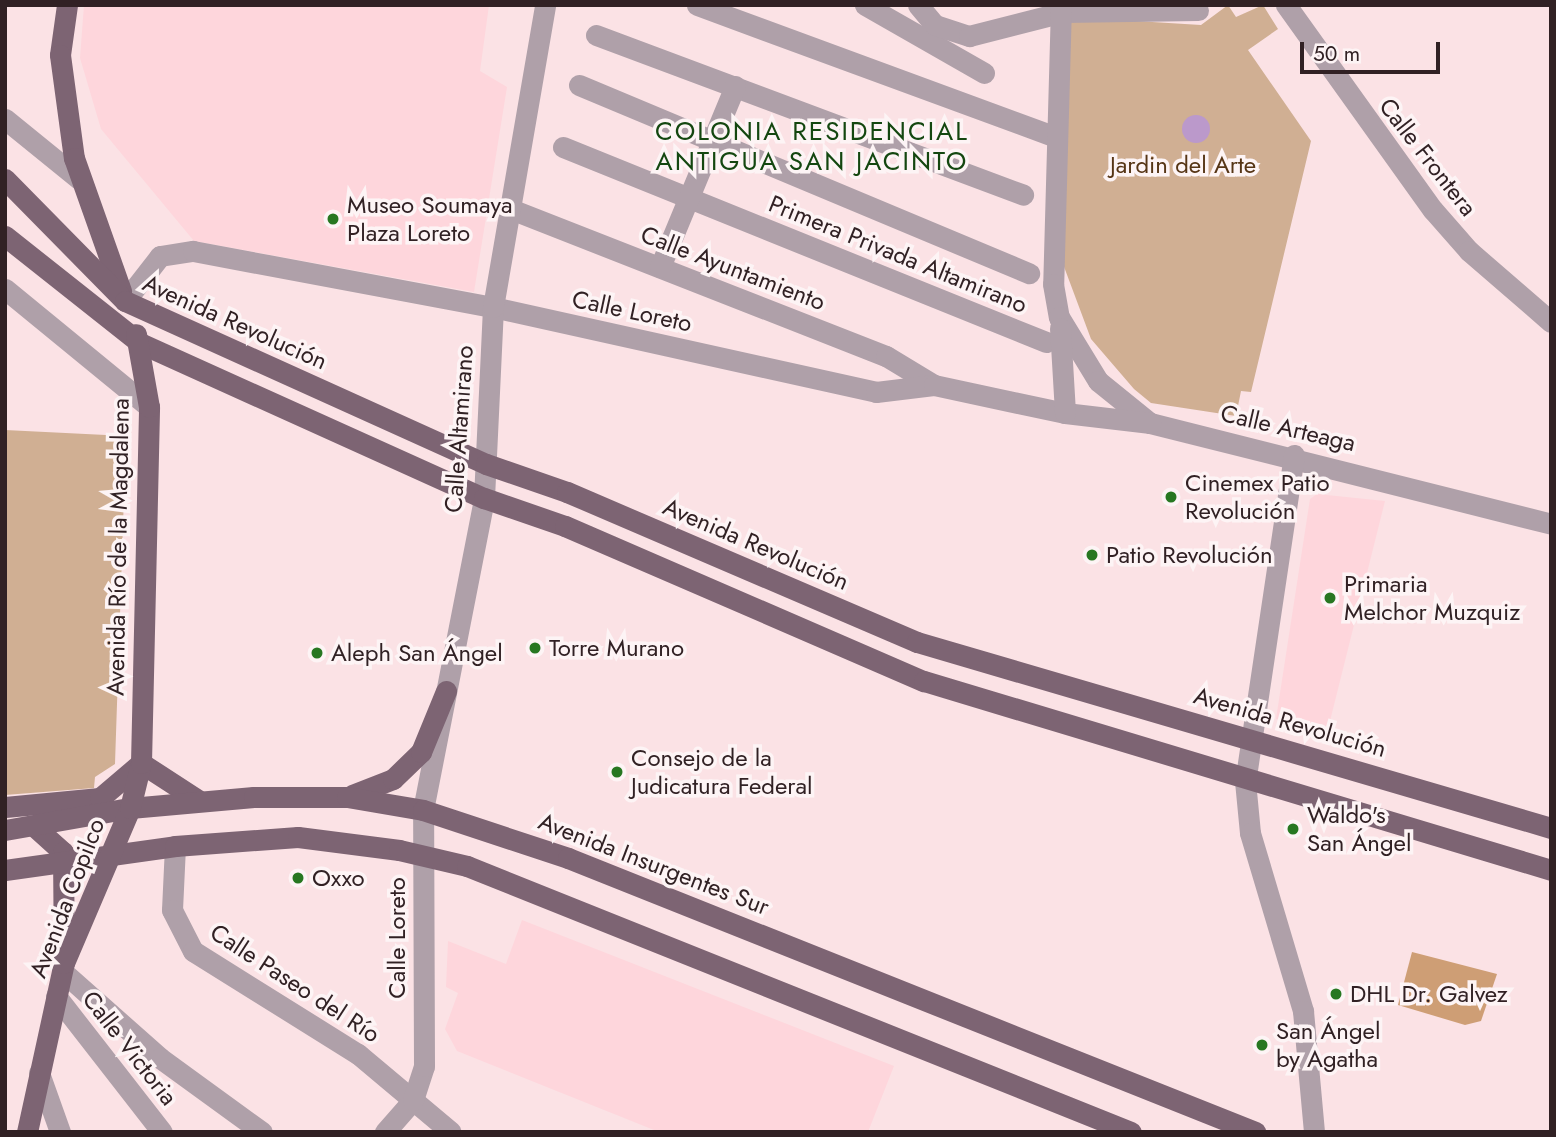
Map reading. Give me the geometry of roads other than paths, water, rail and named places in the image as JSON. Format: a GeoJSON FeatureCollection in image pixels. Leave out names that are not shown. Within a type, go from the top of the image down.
{"type":"FeatureCollection","features":[{"type":"Feature","properties":{"kind":"main road","name":"Avenida Río de la Magdalena"},"geometry":{"type":"LineString","coordinates":[[66,5],[63,98],[79,178],[140,343],[149,407],[141,763],[130,808]]}},
{"type":"Feature","properties":{"kind":"main road","name":"Avenida Revolución"},"geometry":{"type":"LineString","coordinates":[[5,179],[125,302],[486,464],[567,492],[917,642],[1551,828]]}},
{"type":"Feature","properties":{"kind":"main road"},"geometry":{"type":"LineString","coordinates":[[5,236],[140,343],[484,498],[565,526],[924,681],[1245,781],[1551,870]]}},
{"type":"Feature","properties":{"kind":"main road"},"geometry":{"type":"LineString","coordinates":[[347,797],[393,779],[421,752],[446,691]]}},
{"type":"Feature","properties":{"kind":"main road"},"geometry":{"type":"LineString","coordinates":[[5,807],[100,798],[141,763],[198,800]]}},
{"type":"Feature","properties":{"kind":"main road","name":"Avenida Insurgentes Sur"},"geometry":{"type":"LineString","coordinates":[[5,830],[35,827],[130,808],[198,800],[347,797],[423,810],[568,858],[1255,1132]]}},
{"type":"Feature","properties":{"kind":"main road","name":"Avenida Copilco"},"geometry":{"type":"LineString","coordinates":[[27,1132],[63,967],[130,808]]}},
{"type":"Feature","properties":{"kind":"main road"},"geometry":{"type":"LineString","coordinates":[[35,827],[57,842],[65,865],[60,928],[63,967]]}},
{"type":"Feature","properties":{"kind":"main road"},"geometry":{"type":"LineString","coordinates":[[5,870],[65,865],[174,846],[326,838],[467,866],[1131,1132]]}},
{"type":"Feature","properties":{"kind":"street","name":"Calle Altamirano"},"geometry":{"type":"LineString","coordinates":[[423,856],[423,810],[484,498],[493,307],[545,5]]}},
{"type":"Feature","properties":{"kind":"street"},"geometry":{"type":"LineString","coordinates":[[697,5],[1056,137]]}},
{"type":"Feature","properties":{"kind":"street"},"geometry":{"type":"LineString","coordinates":[[865,5],[984,73]]}},
{"type":"Feature","properties":{"kind":"street"},"geometry":{"type":"LineString","coordinates":[[918,5],[935,25],[968,36],[1062,9],[1198,10]]}},
{"type":"Feature","properties":{"kind":"street","name":"Calle Frontera"},"geometry":{"type":"LineString","coordinates":[[1286,5],[1433,210],[1469,251],[1551,322]]}},
{"type":"Feature","properties":{"kind":"street","name":"Calle Arteaga"},"geometry":{"type":"LineString","coordinates":[[1062,9],[1051,257],[1059,317],[1065,413]]}},
{"type":"Feature","properties":{"kind":"street"},"geometry":{"type":"LineString","coordinates":[[596,35],[1023,195]]}},
{"type":"Feature","properties":{"kind":"street"},"geometry":{"type":"LineString","coordinates":[[579,85],[1029,273]]}},
{"type":"Feature","properties":{"kind":"street"},"geometry":{"type":"LineString","coordinates":[[660,267],[691,199],[735,86]]}},
{"type":"Feature","properties":{"kind":"street"},"geometry":{"type":"LineString","coordinates":[[5,119],[79,178]]}},
{"type":"Feature","properties":{"kind":"street","name":"Primera Privada Altamirano"},"geometry":{"type":"LineString","coordinates":[[563,147],[1046,342]]}},
{"type":"Feature","properties":{"kind":"street","name":"Calle Ayuntamiento"},"geometry":{"type":"LineString","coordinates":[[508,208],[886,356],[934,385]]}},
{"type":"Feature","properties":{"kind":"street","name":"Calle Loreto"},"geometry":{"type":"LineString","coordinates":[[125,302],[154,262],[176,251],[493,307],[876,392],[934,385],[1065,413],[1150,423]]}},
{"type":"Feature","properties":{"kind":"street"},"geometry":{"type":"LineString","coordinates":[[5,289],[149,407]]}},
{"type":"Feature","properties":{"kind":"street","name":"Calle Arteaga"},"geometry":{"type":"LineString","coordinates":[[1059,317],[1098,381],[1150,423],[1294,456],[1551,524]]}},
{"type":"Feature","properties":{"kind":"street"},"geometry":{"type":"LineString","coordinates":[[1294,456],[1245,781],[1250,833],[1303,1011],[1314,1132]]}},
{"type":"Feature","properties":{"kind":"street","name":"Calle Paseo del Río"},"geometry":{"type":"LineString","coordinates":[[174,846],[172,910],[193,951],[358,1054],[451,1132]]}},
{"type":"Feature","properties":{"kind":"street","name":"Calle Loreto"},"geometry":{"type":"LineString","coordinates":[[385,1132],[413,1100],[424,1066],[423,856]]}},
{"type":"Feature","properties":{"kind":"street"},"geometry":{"type":"LineString","coordinates":[[63,967],[160,1058],[262,1132]]}},
{"type":"Feature","properties":{"kind":"street","name":"Calle Victoria"},"geometry":{"type":"LineString","coordinates":[[56,996],[162,1132]]}},
{"type":"Feature","properties":{"kind":"street"},"geometry":{"type":"LineString","coordinates":[[38,1073],[60,1132]]}},
{"type":"Feature","properties":{"kind":"place","name":"Museo Soumaya Plaza Loreto"},"geometry":{"type":"Point","coordinates":[333,219]}},
{"type":"Feature","properties":{"kind":"place","name":"Cinemex Patio Revolución"},"geometry":{"type":"Point","coordinates":[1171,497]}},
{"type":"Feature","properties":{"kind":"place","name":"Patio Revolución"},"geometry":{"type":"Point","coordinates":[1092,555]}},
{"type":"Feature","properties":{"kind":"place","name":"Primaria Melchor Muzquiz"},"geometry":{"type":"Point","coordinates":[1330,598]}},
{"type":"Feature","properties":{"kind":"place","name":"Torre Murano"},"geometry":{"type":"Point","coordinates":[535,648]}},
{"type":"Feature","properties":{"kind":"place","name":"Aleph San Ángel"},"geometry":{"type":"Point","coordinates":[317,653]}},
{"type":"Feature","properties":{"kind":"place","name":"Consejo de la Judicatura Federal"},"geometry":{"type":"Point","coordinates":[617,772]}},
{"type":"Feature","properties":{"kind":"place","name":"Waldo's San Ángel"},"geometry":{"type":"Point","coordinates":[1293,829]}},
{"type":"Feature","properties":{"kind":"place","name":"Oxxo"},"geometry":{"type":"Point","coordinates":[298,878]}},
{"type":"Feature","properties":{"kind":"place","name":"DHL Dr. Galvez"},"geometry":{"type":"Point","coordinates":[1336,994]}},
{"type":"Feature","properties":{"kind":"place","name":"San Ángel by Agatha"},"geometry":{"type":"Point","coordinates":[1262,1045]}},
{"type":"Feature","properties":{"kind":"district","name":"COLONIA RESIDENCIAL ANTIGUA SAN JACINTO"},"geometry":{"type":"Point","coordinates":[812,147]}},
{"type":"Feature","properties":{"kind":"park label","name":"Jardin del Arte"},"geometry":{"type":"Point","coordinates":[1183,165]}}]}
